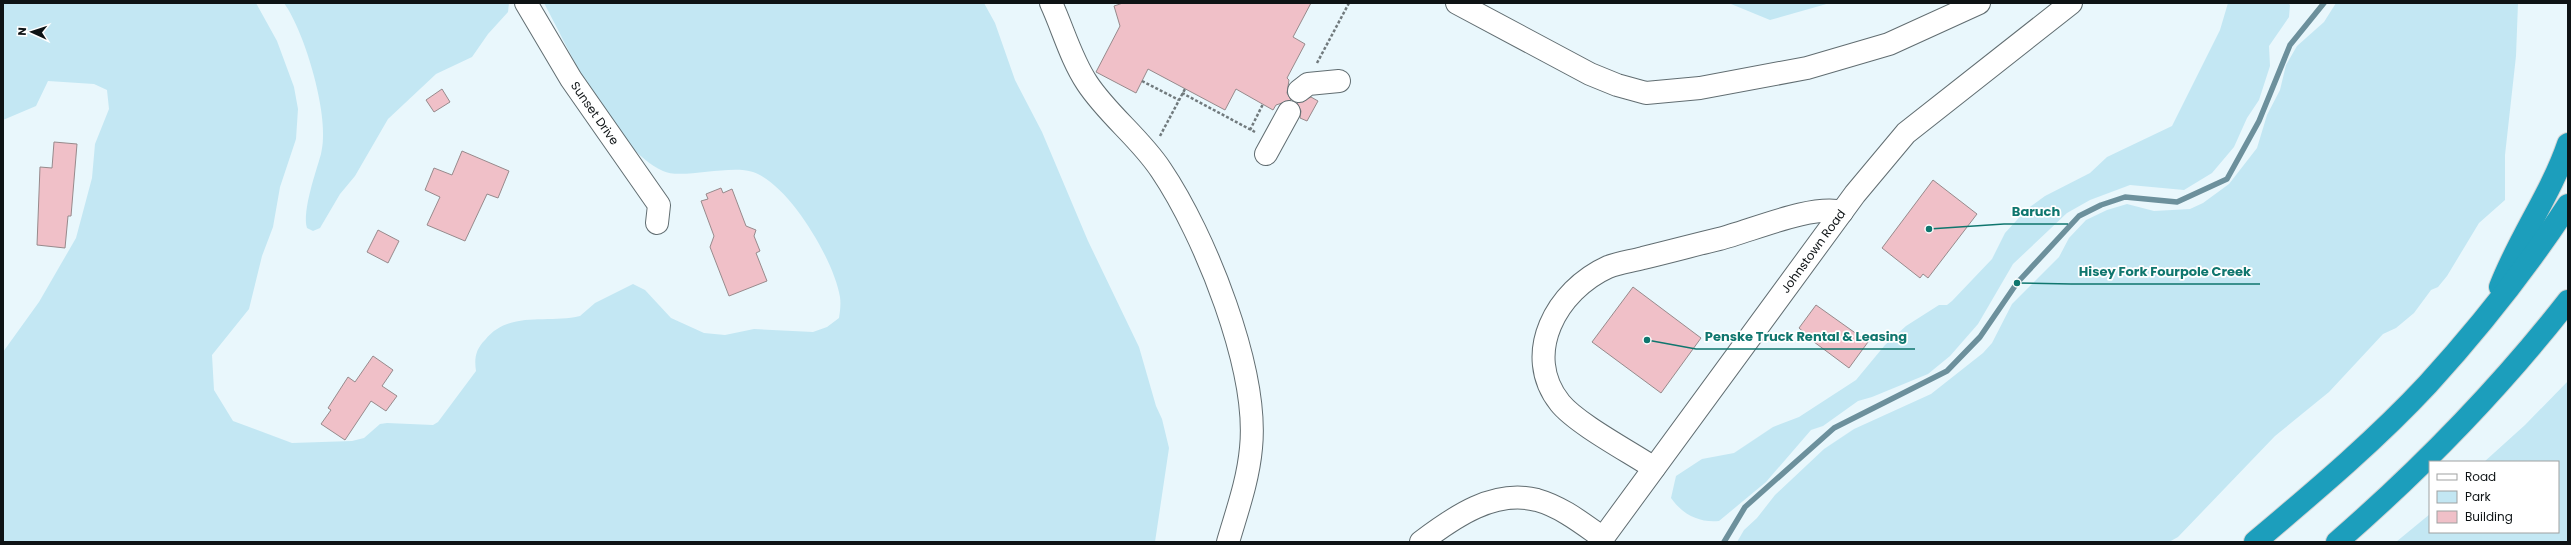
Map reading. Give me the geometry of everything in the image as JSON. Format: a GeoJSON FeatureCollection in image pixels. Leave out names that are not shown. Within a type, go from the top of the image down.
{"type":"FeatureCollection","features":[{"type":"Feature","properties":{"kind":"highway"},"geometry":{"type":"LineString","coordinates":[[2488,315],[2515,252],[2548,192],[2568,144]]}},
{"type":"Feature","properties":{"kind":"highway"},"geometry":{"type":"LineString","coordinates":[[2255,542],[2390,421],[2427,385],[2488,315],[2529,262],[2568,205]]}},
{"type":"Feature","properties":{"kind":"highway"},"geometry":{"type":"LineString","coordinates":[[2337,542],[2450,438],[2533,345],[2568,301]]}},
{"type":"Feature","properties":{"kind":"highway"},"geometry":{"type":"LineString","coordinates":[[2533,345],[2568,323]]}},
{"type":"Feature","properties":{"kind":"street","name":"Sunset Drive"},"geometry":{"type":"LineString","coordinates":[[526,3],[571,79],[649,187],[659,205],[657,223]]}},
{"type":"Feature","properties":{"kind":"street"},"geometry":{"type":"LineString","coordinates":[[1051,3],[1086,82],[1160,168],[1173,188],[1214,274],[1238,342],[1250,417],[1251,447],[1246,484],[1228,542]]}},
{"type":"Feature","properties":{"kind":"street"},"geometry":{"type":"LineString","coordinates":[[1457,3],[1590,74],[1617,85],[1646,93],[1700,88],[1807,68],[1889,44],[1980,3]]}},
{"type":"Feature","properties":{"kind":"street","name":"Johnstown Road"},"geometry":{"type":"LineString","coordinates":[[1602,540],[1842,212],[1876,168],[1906,133],[2071,3]]}},
{"type":"Feature","properties":{"kind":"street"},"geometry":{"type":"LineString","coordinates":[[1299,91],[1308,84],[1339,81]]}},
{"type":"Feature","properties":{"kind":"street"},"geometry":{"type":"LineString","coordinates":[[1263,144],[1289,112]]}},
{"type":"Feature","properties":{"kind":"street"},"geometry":{"type":"LineString","coordinates":[[1654,468],[1579,419],[1561,404],[1549,386],[1544,362],[1547,328],[1574,291],[1609,267],[1730,236],[1822,209],[1842,212]]}},
{"type":"Feature","properties":{"kind":"street"},"geometry":{"type":"LineString","coordinates":[[1421,542],[1470,510],[1490,502],[1521,498],[1537,500],[1554,507],[1602,540]]}},
{"type":"Feature","properties":{"kind":"path"},"geometry":{"type":"LineString","coordinates":[[1316,68],[1349,3]]}},
{"type":"Feature","properties":{"kind":"path"},"geometry":{"type":"LineString","coordinates":[[1142,81],[1179,100]]}},
{"type":"Feature","properties":{"kind":"path"},"geometry":{"type":"LineString","coordinates":[[1159,138],[1185,89]]}},
{"type":"Feature","properties":{"kind":"path"},"geometry":{"type":"LineString","coordinates":[[1182,94],[1250,130],[1263,144]]}},
{"type":"Feature","properties":{"kind":"path"},"geometry":{"type":"LineString","coordinates":[[1250,130],[1263,104]]}},
{"type":"Feature","properties":{"kind":"green space"},"geometry":{"type":"Polygon","coordinates":[[[3,3],[256,3],[277,41],[294,87],[298,109],[296,139],[280,187],[273,227],[262,256],[249,309],[212,355],[214,390],[233,421],[292,443],[352,441],[364,438],[380,424],[387,423],[433,425],[438,422],[476,371],[475,362],[478,350],[482,343],[495,331],[505,325],[517,321],[580,316],[595,303],[633,284],[645,290],[671,318],[704,333],[725,335],[754,329],[813,332],[827,327],[839,318],[840,297],[836,281],[829,264],[808,225],[781,191],[767,179],[753,172],[731,170],[681,174],[671,173],[663,171],[644,159],[610,120],[594,96],[544,3],[984,3],[995,23],[1015,80],[1042,132],[1088,241],[1139,347],[1156,406],[1162,419],[1169,448],[1155,542],[3,542],[3,352],[39,302],[76,238],[92,178],[95,144],[109,109],[107,90],[94,84],[48,81],[36,106],[3,120],[3,3]]]}},
{"type":"Feature","properties":{"kind":"green space"},"geometry":{"type":"Polygon","coordinates":[[[284,3],[509,3],[508,12],[488,34],[472,57],[436,74],[388,119],[355,176],[340,194],[320,228],[313,231],[307,228],[306,212],[310,191],[321,154],[323,139],[322,120],[319,98],[308,54],[292,16],[284,3]]]}},
{"type":"Feature","properties":{"kind":"green space"},"geometry":{"type":"Polygon","coordinates":[[[1716,3],[1830,3],[1770,20],[1731,4],[1716,3]]]}},
{"type":"Feature","properties":{"kind":"green space"},"geometry":{"type":"Polygon","coordinates":[[[2228,3],[2288,3],[2290,5],[2289,17],[2269,46],[2270,66],[2259,100],[2247,118],[2234,147],[2212,173],[2184,190],[2130,185],[2090,200],[2067,213],[2013,264],[1978,324],[1950,356],[1928,374],[1872,397],[1858,401],[1823,426],[1811,430],[1766,482],[1719,521],[1698,519],[1686,513],[1675,504],[1671,498],[1676,476],[1702,459],[1734,453],[1773,427],[1799,417],[1856,380],[1885,345],[1906,326],[1939,305],[1947,305],[1952,301],[1992,259],[2005,233],[2027,209],[2045,196],[2090,173],[2107,157],[2172,126],[2220,30],[2228,3]]]}},
{"type":"Feature","properties":{"kind":"green space"},"geometry":{"type":"Polygon","coordinates":[[[2336,3],[2518,3],[2516,56],[2505,155],[2505,200],[2479,223],[2447,276],[2438,287],[2431,290],[2414,313],[2396,328],[2383,334],[2329,392],[2275,436],[2178,537],[2169,542],[1737,542],[1744,530],[1757,518],[1775,495],[1824,449],[1854,429],[1931,394],[1983,353],[1992,343],[2012,304],[2059,257],[2069,238],[2086,220],[2107,210],[2127,204],[2154,211],[2190,209],[2203,203],[2229,184],[2257,148],[2267,115],[2280,90],[2286,65],[2297,46],[2324,22],[2336,3]]]}},
{"type":"Feature","properties":{"kind":"green space"},"geometry":{"type":"Polygon","coordinates":[[[2568,381],[2568,542],[2396,542],[2429,515],[2429,533],[2559,533],[2559,461],[2485,461],[2525,425],[2568,381]]]}},
{"type":"Feature","properties":{"kind":"building"},"geometry":{"type":"Polygon","coordinates":[[[1123,3],[1311,3],[1293,37],[1305,44],[1287,78],[1289,80],[1287,93],[1291,100],[1276,105],[1273,110],[1236,89],[1225,110],[1148,69],[1136,93],[1096,72],[1120,26],[1114,6],[1123,3]]]}},
{"type":"Feature","properties":{"kind":"building"},"geometry":{"type":"Polygon","coordinates":[[[442,89],[450,102],[434,112],[426,100],[442,89]]]}},
{"type":"Feature","properties":{"kind":"building"},"geometry":{"type":"Polygon","coordinates":[[[1311,97],[1318,101],[1307,121],[1300,118],[1301,111],[1297,103],[1311,97]]]}},
{"type":"Feature","properties":{"kind":"building"},"geometry":{"type":"Polygon","coordinates":[[[54,142],[77,144],[71,216],[68,216],[65,248],[37,245],[40,167],[52,168],[54,142]]]}},
{"type":"Feature","properties":{"kind":"building"},"geometry":{"type":"Polygon","coordinates":[[[462,151],[509,171],[498,198],[487,194],[465,241],[427,225],[440,197],[425,190],[434,168],[452,175],[462,151]]]}},
{"type":"Feature","properties":{"kind":"building"},"geometry":{"type":"Polygon","coordinates":[[[1933,180],[1977,214],[1928,278],[1923,274],[1920,278],[1882,248],[1933,180]]]}},
{"type":"Feature","properties":{"kind":"building"},"geometry":{"type":"Polygon","coordinates":[[[721,188],[723,193],[732,189],[746,226],[756,230],[754,236],[760,251],[756,253],[767,281],[729,296],[710,247],[714,236],[701,201],[708,199],[706,194],[721,188]]]}},
{"type":"Feature","properties":{"kind":"building"},"geometry":{"type":"Polygon","coordinates":[[[378,230],[399,241],[388,263],[367,252],[378,230]]]}},
{"type":"Feature","properties":{"kind":"building"},"geometry":{"type":"Polygon","coordinates":[[[1633,287],[1701,338],[1661,393],[1592,342],[1633,287]]]}},
{"type":"Feature","properties":{"kind":"building"},"geometry":{"type":"Polygon","coordinates":[[[1816,305],[1868,342],[1849,368],[1806,336],[1807,335],[1799,328],[1816,305]]]}},
{"type":"Feature","properties":{"kind":"building"},"geometry":{"type":"Polygon","coordinates":[[[373,356],[393,370],[382,386],[397,396],[386,411],[371,401],[345,440],[321,424],[331,410],[328,408],[348,377],[355,382],[373,356]]]}},
{"type":"Feature","properties":{"kind":"waterway"},"geometry":{"type":"LineString","coordinates":[[1724,542],[1745,507],[1834,428],[1947,371],[1980,337],[2017,283],[2079,216],[2101,205],[2125,197],[2177,202],[2227,179],[2259,121],[2290,45],[2324,3]]}},
{"type":"Feature","properties":{"kind":"place","name":"Baruch"},"geometry":{"type":"Point","coordinates":[1929,229]}},
{"type":"Feature","properties":{"kind":"place","name":"Hisey Fork Fourpole Creek"},"geometry":{"type":"Point","coordinates":[2017,283]}},
{"type":"Feature","properties":{"kind":"place","name":"Penske Truck Rental & Leasing"},"geometry":{"type":"Point","coordinates":[1647,340]}}]}
